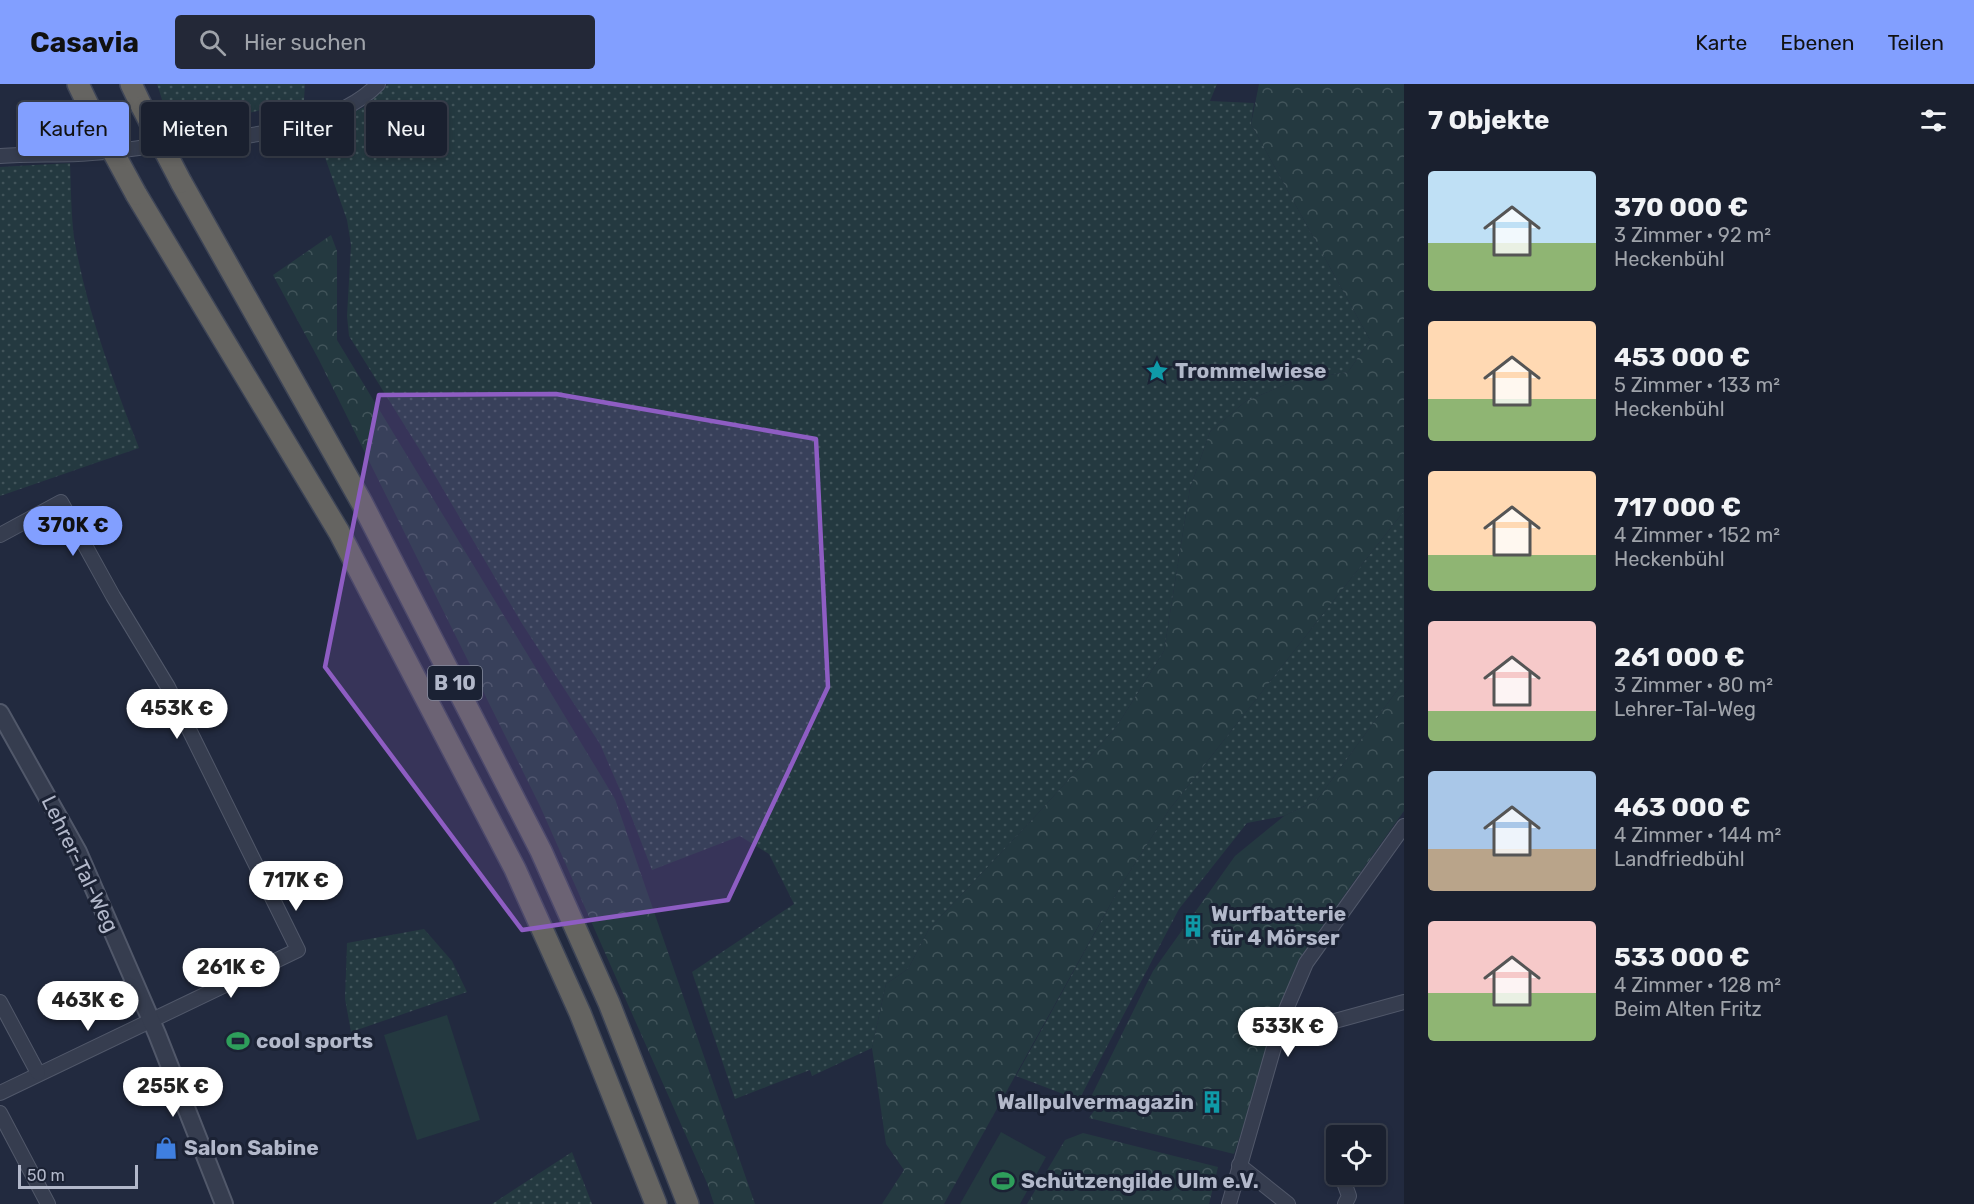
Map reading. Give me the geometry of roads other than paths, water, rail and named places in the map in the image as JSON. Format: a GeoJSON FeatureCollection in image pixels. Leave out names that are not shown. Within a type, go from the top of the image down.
{"type":"FeatureCollection","features":[{"type":"Feature","properties":{"kind":"highway","name":"B 10"},"geometry":{"type":"LineString","coordinates":[[78,84],[136,194],[339,532],[509,858],[580,1013],[656,1204]]}},
{"type":"Feature","properties":{"kind":"highway","name":"B 10"},"geometry":{"type":"LineString","coordinates":[[131,84],[181,182],[362,503],[541,851],[609,1003],[688,1204]]}},
{"type":"Feature","properties":{"kind":"street"},"geometry":{"type":"LineString","coordinates":[[0,156],[79,154],[233,138],[306,123],[362,99],[378,84]]}},
{"type":"Feature","properties":{"kind":"street"},"geometry":{"type":"LineString","coordinates":[[0,535],[61,502],[113,596],[168,687],[298,950],[0,1093]]}},
{"type":"Feature","properties":{"kind":"street","name":"Lehrer-Tal-Weg"},"geometry":{"type":"LineString","coordinates":[[0,713],[78,852],[151,1020],[224,1204]]}},
{"type":"Feature","properties":{"kind":"street"},"geometry":{"type":"LineString","coordinates":[[1229,1204],[1280,1028],[1306,963],[1404,826]]}},
{"type":"Feature","properties":{"kind":"street"},"geometry":{"type":"LineString","coordinates":[[0,1002],[38,1073]]}},
{"type":"Feature","properties":{"kind":"street"},"geometry":{"type":"LineString","coordinates":[[1280,1028],[1302,1030],[1404,1002]]}},
{"type":"Feature","properties":{"kind":"street"},"geometry":{"type":"LineString","coordinates":[[0,1113],[48,1204]]}},
{"type":"Feature","properties":{"kind":"street"},"geometry":{"type":"LineString","coordinates":[[1239,1165],[1288,1204]]}},
{"type":"Feature","properties":{"kind":"street"},"geometry":{"type":"LineString","coordinates":[[1345,1185],[1349,1196],[1345,1204]]}},
{"type":"Feature","properties":{"kind":"place","name":"Trommelwiese"},"geometry":{"type":"Point","coordinates":[1157,371]}},
{"type":"Feature","properties":{"kind":"place","name":"Wurfbatterie für 4 Mörser"},"geometry":{"type":"Point","coordinates":[1193,926]}},
{"type":"Feature","properties":{"kind":"place","name":"cool sports"},"geometry":{"type":"Point","coordinates":[238,1041]}},
{"type":"Feature","properties":{"kind":"place","name":"Wallpulvermagazin"},"geometry":{"type":"Point","coordinates":[1212,1102]}},
{"type":"Feature","properties":{"kind":"place","name":"Salon Sabine"},"geometry":{"type":"Point","coordinates":[166,1148]}},
{"type":"Feature","properties":{"kind":"place","name":"Schützengilde Ulm e.V."},"geometry":{"type":"Point","coordinates":[1003,1181]}}]}
